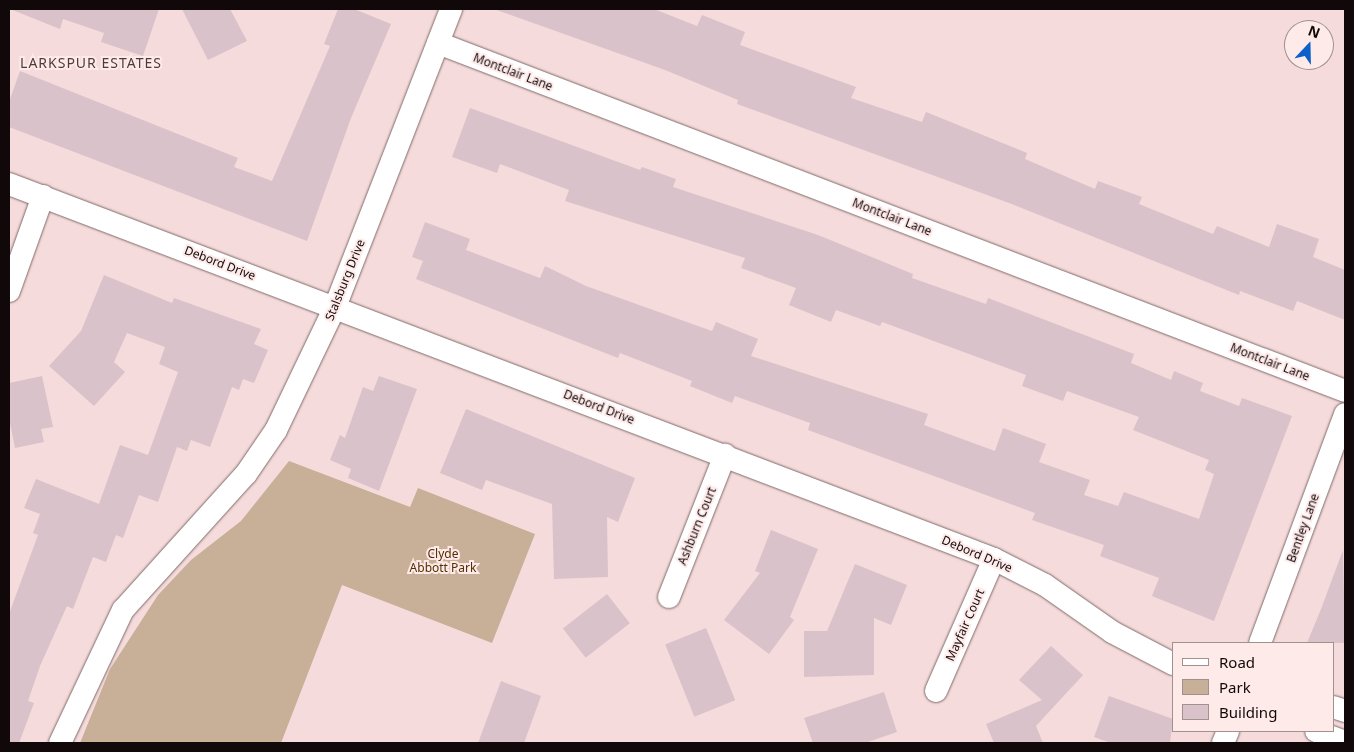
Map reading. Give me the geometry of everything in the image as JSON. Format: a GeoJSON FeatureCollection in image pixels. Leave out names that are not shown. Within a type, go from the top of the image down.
{"type":"FeatureCollection","features":[{"type":"Feature","properties":{"kind":"street","name":"Stalsburg Drive"},"geometry":{"type":"LineString","coordinates":[[60,743],[123,610],[198,530],[246,474],[276,430],[335,307],[451,9]]}},
{"type":"Feature","properties":{"kind":"street","name":"Montclair Lane"},"geometry":{"type":"LineString","coordinates":[[438,43],[1345,391]]}},
{"type":"Feature","properties":{"kind":"street","name":"Debord Drive"},"geometry":{"type":"LineString","coordinates":[[9,184],[994,559],[1045,585],[1112,632],[1172,663]]}},
{"type":"Feature","properties":{"kind":"street"},"geometry":{"type":"LineString","coordinates":[[9,291],[43,196]]}},
{"type":"Feature","properties":{"kind":"street","name":"Bentley Lane"},"geometry":{"type":"LineString","coordinates":[[1260,642],[1345,414]]}},
{"type":"Feature","properties":{"kind":"street","name":"Ashburn Court"},"geometry":{"type":"LineString","coordinates":[[668,597],[725,455]]}},
{"type":"Feature","properties":{"kind":"street","name":"Mayfair Court"},"geometry":{"type":"LineString","coordinates":[[936,691],[994,559]]}},
{"type":"Feature","properties":{"kind":"street"},"geometry":{"type":"LineString","coordinates":[[1319,732],[1345,742]]}},
{"type":"Feature","properties":{"kind":"green space","name":"Clyde Abbott Park"},"geometry":{"type":"Polygon","coordinates":[[[289,461],[410,507],[418,488],[535,534],[492,643],[342,585],[281,743],[80,743],[110,669],[158,595],[191,560],[241,521],[289,461]]]}},
{"type":"Feature","properties":{"kind":"building"},"geometry":{"type":"Polygon","coordinates":[[[10,9],[159,9],[143,56],[101,42],[104,33],[63,19],[60,29],[10,9]]]}},
{"type":"Feature","properties":{"kind":"building"},"geometry":{"type":"Polygon","coordinates":[[[182,9],[230,9],[247,41],[208,60],[182,9]]]}},
{"type":"Feature","properties":{"kind":"building"},"geometry":{"type":"Polygon","coordinates":[[[338,9],[354,9],[391,24],[351,118],[307,241],[9,127],[9,102],[20,71],[238,158],[234,167],[272,181],[330,46],[324,44],[338,9]]]}},
{"type":"Feature","properties":{"kind":"building"},"geometry":{"type":"Polygon","coordinates":[[[494,9],[654,9],[697,26],[702,15],[745,32],[740,45],[856,87],[851,98],[922,122],[926,112],[1027,153],[1025,159],[1095,189],[1098,181],[1142,197],[1139,204],[1213,234],[1217,226],[1269,247],[1277,224],[1319,239],[1313,257],[1345,270],[1345,320],[1297,301],[1293,311],[1240,291],[1239,295],[1009,203],[737,104],[738,100],[665,70],[494,9]]]}},
{"type":"Feature","properties":{"kind":"building"},"geometry":{"type":"Polygon","coordinates":[[[470,108],[640,170],[642,167],[676,179],[673,187],[818,235],[913,274],[912,278],[986,304],[988,298],[1134,354],[1131,363],[1171,380],[1174,371],[1203,383],[1200,391],[1239,406],[1242,398],[1292,416],[1214,621],[1152,596],[1159,578],[1100,556],[1104,545],[1032,520],[1035,513],[808,430],[810,423],[735,396],[732,403],[690,386],[692,381],[620,353],[618,358],[416,279],[423,261],[412,257],[425,222],[470,239],[466,250],[540,278],[545,266],[586,286],[712,331],[716,322],[758,339],[751,356],[928,414],[924,425],[995,451],[1003,428],[1046,444],[1039,462],[1090,480],[1084,495],[1118,506],[1124,492],[1199,519],[1214,474],[1205,470],[1209,460],[1133,430],[1139,417],[1067,391],[1063,401],[1022,386],[1026,375],[882,322],[880,326],[836,310],[831,322],[789,305],[796,288],[741,268],[745,258],[565,201],[569,190],[500,164],[497,173],[452,157],[470,108]]]}},
{"type":"Feature","properties":{"kind":"building"},"geometry":{"type":"Polygon","coordinates":[[[104,275],[172,303],[174,298],[261,329],[254,344],[268,350],[254,383],[243,379],[239,390],[232,387],[210,447],[191,440],[187,451],[177,447],[158,502],[139,495],[123,538],[116,535],[106,562],[93,557],[73,609],[67,606],[40,666],[28,701],[34,703],[19,743],[9,743],[9,614],[38,535],[33,533],[40,514],[24,508],[36,479],[99,504],[120,445],[148,455],[178,372],[159,364],[165,347],[127,333],[114,362],[125,372],[94,406],[49,366],[81,331],[104,275]]]}},
{"type":"Feature","properties":{"kind":"building"},"geometry":{"type":"Polygon","coordinates":[[[42,376],[53,427],[41,429],[44,442],[15,448],[9,418],[9,383],[42,376]]]}},
{"type":"Feature","properties":{"kind":"building"},"geometry":{"type":"Polygon","coordinates":[[[379,376],[417,389],[379,491],[348,478],[351,469],[330,460],[340,435],[345,438],[363,387],[373,391],[379,376]]]}},
{"type":"Feature","properties":{"kind":"building"},"geometry":{"type":"Polygon","coordinates":[[[466,409],[635,478],[618,522],[607,517],[608,577],[554,579],[552,504],[486,480],[482,490],[440,473],[466,409]]]}},
{"type":"Feature","properties":{"kind":"building"},"geometry":{"type":"Polygon","coordinates":[[[771,530],[818,549],[790,617],[794,620],[769,654],[724,620],[760,573],[755,571],[771,530]]]}},
{"type":"Feature","properties":{"kind":"building"},"geometry":{"type":"Polygon","coordinates":[[[1343,550],[1345,643],[1307,642],[1343,550]]]}},
{"type":"Feature","properties":{"kind":"building"},"geometry":{"type":"Polygon","coordinates":[[[855,564],[907,585],[891,625],[874,618],[874,675],[804,677],[804,631],[827,631],[855,564]]]}},
{"type":"Feature","properties":{"kind":"building"},"geometry":{"type":"Polygon","coordinates":[[[607,594],[630,623],[586,658],[563,628],[607,594]]]}},
{"type":"Feature","properties":{"kind":"building"},"geometry":{"type":"Polygon","coordinates":[[[706,628],[735,700],[694,717],[665,644],[706,628]]]}},
{"type":"Feature","properties":{"kind":"building"},"geometry":{"type":"Polygon","coordinates":[[[1051,646],[1083,675],[1036,726],[1043,743],[994,743],[986,724],[1042,700],[1019,680],[1051,646]]]}},
{"type":"Feature","properties":{"kind":"building"},"geometry":{"type":"Polygon","coordinates":[[[501,681],[541,696],[524,743],[478,743],[501,681]]]}},
{"type":"Feature","properties":{"kind":"building"},"geometry":{"type":"Polygon","coordinates":[[[884,692],[897,732],[865,743],[813,743],[804,718],[884,692]]]}},
{"type":"Feature","properties":{"kind":"building"},"geometry":{"type":"Polygon","coordinates":[[[1109,696],[1172,719],[1170,743],[1111,743],[1094,737],[1109,696]]]}},
{"type":"Feature","properties":{"kind":"district","name":"LARKSPUR ESTATES"},"geometry":{"type":"Point","coordinates":[91,63]}}]}
